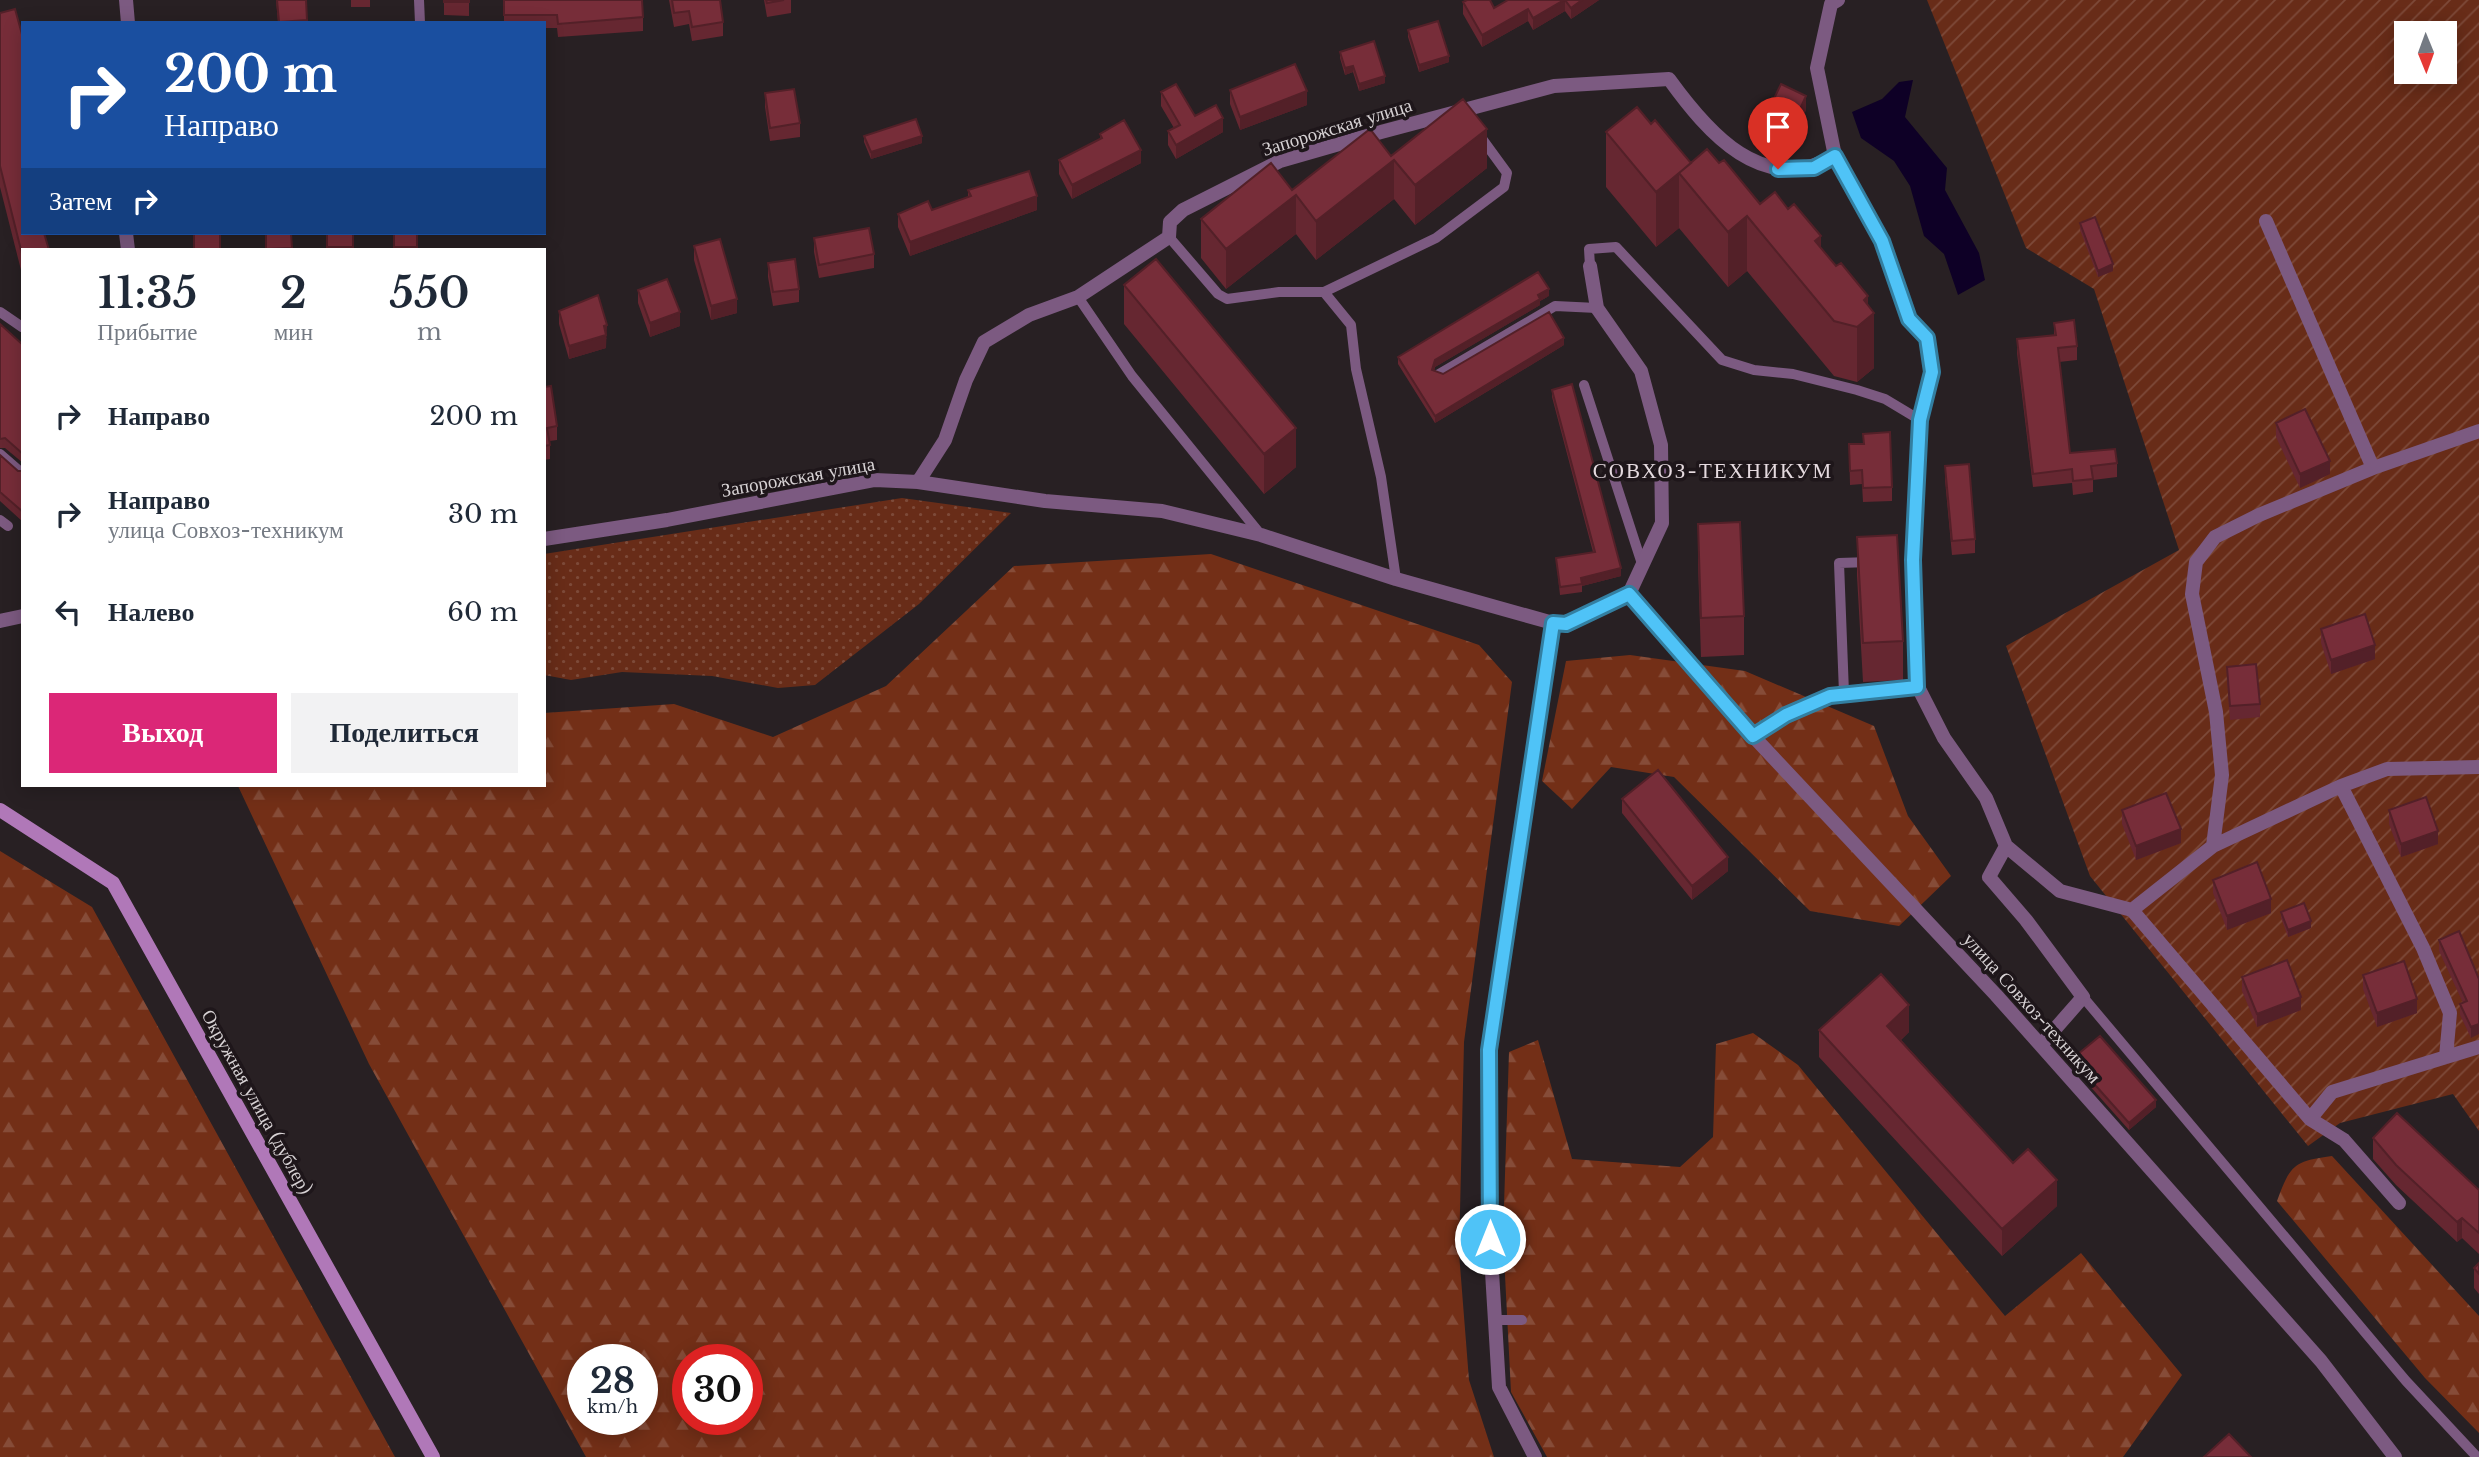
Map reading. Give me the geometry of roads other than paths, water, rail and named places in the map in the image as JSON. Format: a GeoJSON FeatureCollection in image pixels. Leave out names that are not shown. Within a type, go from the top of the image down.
{"type":"FeatureCollection","features":[{"type":"Feature","properties":{"kind":"street"},"geometry":{"type":"LineString","coordinates":[[126,0],[128,21]]}},
{"type":"Feature","properties":{"kind":"street"},"geometry":{"type":"LineString","coordinates":[[1835,156],[1817,68],[1830,4],[1838,0]]}},
{"type":"Feature","properties":{"kind":"street","name":"Запорожская улица"},"geometry":{"type":"LineString","coordinates":[[546,539],[667,520],[875,480],[918,482],[946,440],[966,380],[984,342],[1029,316],[1078,297],[1169,237],[1170,222],[1183,210],[1280,161],[1554,86],[1669,79],[1699,121],[1736,153],[1778,169],[1814,168],[1835,156]]}},
{"type":"Feature","properties":{"kind":"street"},"geometry":{"type":"LineString","coordinates":[[2266,221],[2373,468]]}},
{"type":"Feature","properties":{"kind":"street"},"geometry":{"type":"LineString","coordinates":[[918,482],[1045,501],[1162,511],[1261,535],[1396,579],[1553,623],[1566,624],[1629,594],[1662,523],[1661,445],[1641,371],[1597,308],[1590,266]]}},
{"type":"Feature","properties":{"kind":"street"},"geometry":{"type":"LineString","coordinates":[[2213,846],[2222,775],[2216,712],[2192,594],[2196,562],[2215,537],[2259,515],[2373,468],[2479,431]]}},
{"type":"Feature","properties":{"kind":"street","name":"улица Совхоз-техникум"},"geometry":{"type":"LineString","coordinates":[[1629,594],[1753,736],[2041,1045],[2321,1361],[2392,1455]]}},
{"type":"Feature","properties":{"kind":"street"},"geometry":{"type":"LineString","coordinates":[[0,621],[21,616]]}},
{"type":"Feature","properties":{"kind":"street"},"geometry":{"type":"LineString","coordinates":[[1535,1457],[1499,1387],[1490,1239],[1489,1050],[1553,623]]}},
{"type":"Feature","properties":{"kind":"street"},"geometry":{"type":"LineString","coordinates":[[1917,687],[1944,738],[1986,798],[2006,846],[2060,891],[2132,910],[2310,1119],[2344,1140],[2399,1203]]}},
{"type":"Feature","properties":{"kind":"street"},"geometry":{"type":"LineString","coordinates":[[2132,910],[2213,846],[2341,786],[2387,769],[2479,766]]}},
{"type":"Feature","properties":{"kind":"street"},"geometry":{"type":"LineString","coordinates":[[2341,786],[2423,948],[2450,1013],[2446,1057]]}},
{"type":"Feature","properties":{"kind":"street","name":"Окружная улица (дублер)"},"geometry":{"type":"LineString","coordinates":[[0,810],[113,884],[433,1457]]}},
{"type":"Feature","properties":{"kind":"street"},"geometry":{"type":"LineString","coordinates":[[2006,846],[1989,877],[2026,920],[2083,998],[2041,1045]]}},
{"type":"Feature","properties":{"kind":"street"},"geometry":{"type":"LineString","coordinates":[[2310,1119],[2332,1092],[2479,1046]]}},
{"type":"Feature","properties":{"kind":"lane"},"geometry":{"type":"LineString","coordinates":[[419,0],[420,21]]}},
{"type":"Feature","properties":{"kind":"lane"},"geometry":{"type":"LineString","coordinates":[[1169,237],[1218,293],[1227,299],[1279,292],[1324,292],[1436,238],[1504,187],[1507,173],[1462,111]]}},
{"type":"Feature","properties":{"kind":"lane"},"geometry":{"type":"LineString","coordinates":[[1753,736],[1786,715],[1830,696],[1917,687],[1913,560],[1920,420],[1932,372],[1927,338],[1909,319],[1882,241],[1835,156]]}},
{"type":"Feature","properties":{"kind":"lane"},"geometry":{"type":"LineString","coordinates":[[1590,266],[1589,249],[1616,247],[1722,360],[1754,370],[1793,374],[1866,393],[1885,399],[1920,420]]}},
{"type":"Feature","properties":{"kind":"lane"},"geometry":{"type":"LineString","coordinates":[[1324,292],[1351,325],[1356,369],[1381,477],[1396,579]]}},
{"type":"Feature","properties":{"kind":"lane"},"geometry":{"type":"LineString","coordinates":[[1078,297],[1132,376],[1261,535]]}},
{"type":"Feature","properties":{"kind":"lane"},"geometry":{"type":"LineString","coordinates":[[1439,374],[1555,306],[1597,308]]}},
{"type":"Feature","properties":{"kind":"lane"},"geometry":{"type":"LineString","coordinates":[[0,312],[21,326]]}},
{"type":"Feature","properties":{"kind":"lane"},"geometry":{"type":"LineString","coordinates":[[1584,385],[1643,567]]}},
{"type":"Feature","properties":{"kind":"lane"},"geometry":{"type":"LineString","coordinates":[[0,454],[21,472]]}},
{"type":"Feature","properties":{"kind":"lane"},"geometry":{"type":"LineString","coordinates":[[1900,561],[1913,560]]}},
{"type":"Feature","properties":{"kind":"lane"},"geometry":{"type":"LineString","coordinates":[[1844,693],[1839,562],[1888,561]]}},
{"type":"Feature","properties":{"kind":"lane"},"geometry":{"type":"LineString","coordinates":[[2083,998],[2406,1381],[2477,1457]]}},
{"type":"Feature","properties":{"kind":"lane"},"geometry":{"type":"LineString","coordinates":[[1494,1316],[1497,1320],[1522,1320]]}},
{"type":"Feature","properties":{"kind":"district","name":"СОВХОЗ-ТЕХНИКУМ"},"geometry":{"type":"Point","coordinates":[1713,471]}}]}
